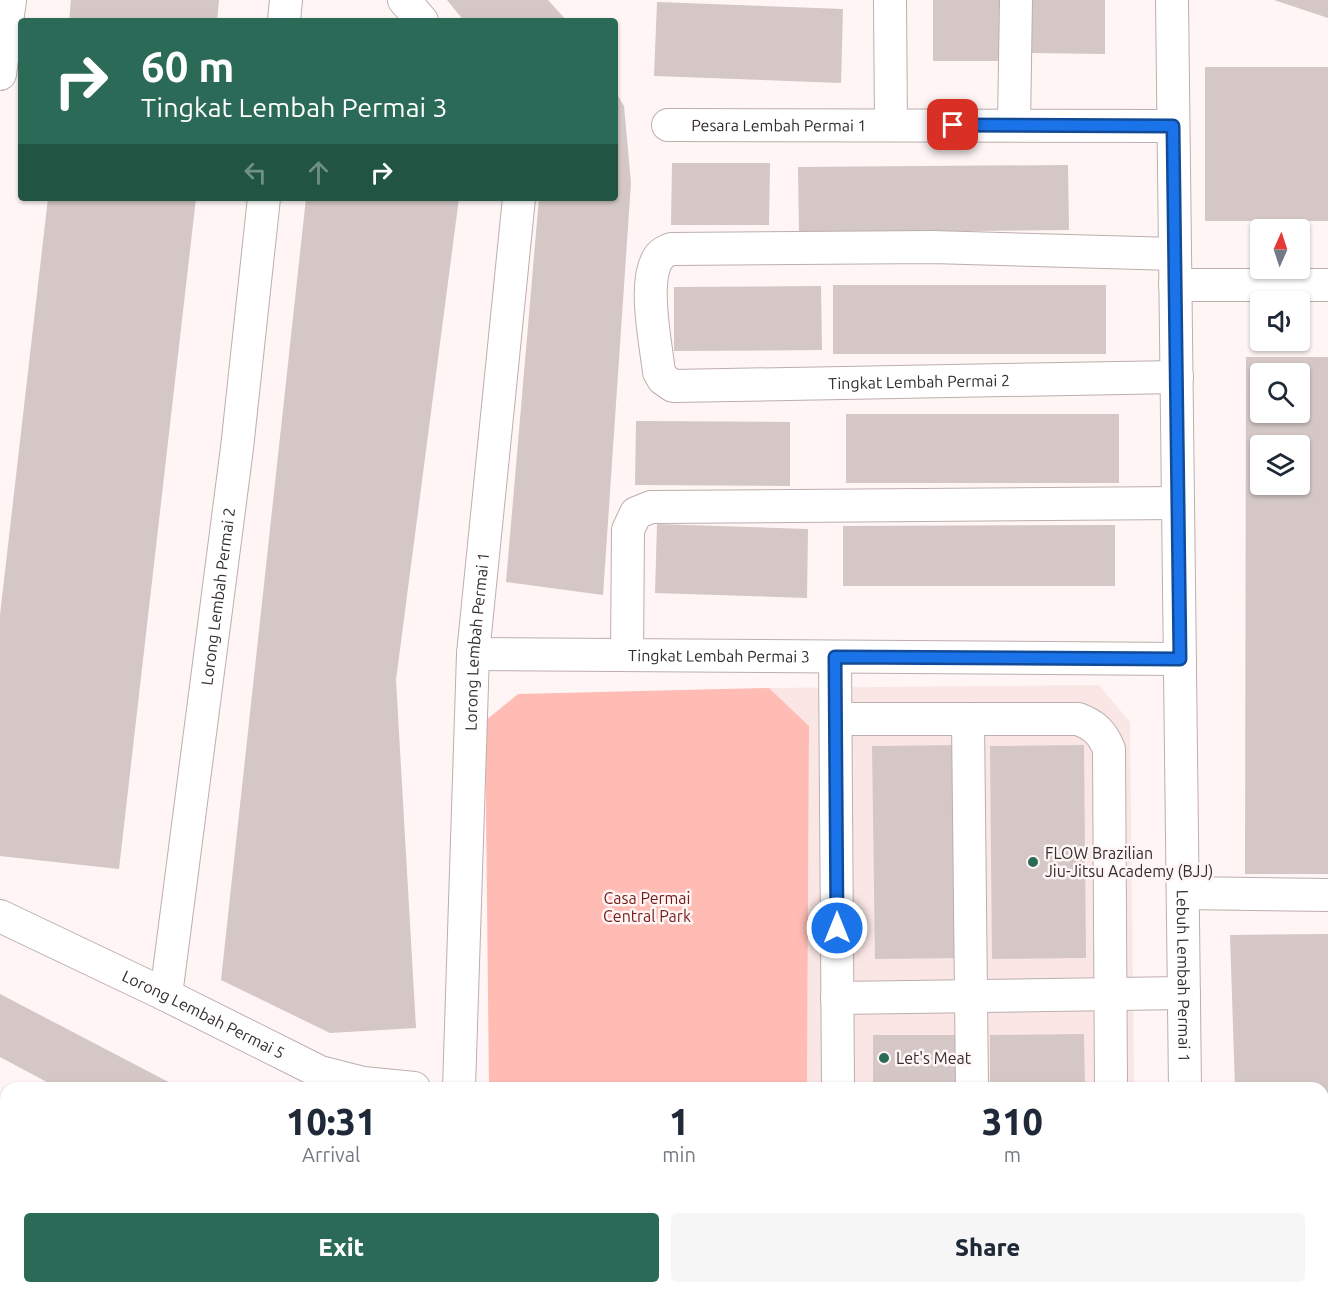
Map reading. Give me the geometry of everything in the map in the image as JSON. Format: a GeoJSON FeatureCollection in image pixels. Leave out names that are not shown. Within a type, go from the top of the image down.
{"type":"FeatureCollection","features":[{"type":"Feature","properties":{"kind":"street"},"geometry":{"type":"LineString","coordinates":[[0,74],[10,0]]}},
{"type":"Feature","properties":{"kind":"street"},"geometry":{"type":"LineString","coordinates":[[284,18],[286,0]]}},
{"type":"Feature","properties":{"kind":"street"},"geometry":{"type":"LineString","coordinates":[[404,0],[419,18]]}},
{"type":"Feature","properties":{"kind":"street","name":"Pesara Lembah Permai 1"},"geometry":{"type":"LineString","coordinates":[[890,0],[891,124]]}},
{"type":"Feature","properties":{"kind":"street"},"geometry":{"type":"LineString","coordinates":[[1014,125],[1016,0]]}},
{"type":"Feature","properties":{"kind":"street","name":"Lebuh Lembah Permai 1"},"geometry":{"type":"LineString","coordinates":[[1172,0],[1185,1082]]}},
{"type":"Feature","properties":{"kind":"street","name":"Pesara Lembah Permai 1"},"geometry":{"type":"LineString","coordinates":[[668,124],[1173,126]]}},
{"type":"Feature","properties":{"kind":"street","name":"Lorong Lembah Permai 2"},"geometry":{"type":"LineString","coordinates":[[166,995],[237,448],[264,201]]}},
{"type":"Feature","properties":{"kind":"street","name":"Lorong Lembah Permai 1"},"geometry":{"type":"LineString","coordinates":[[459,1082],[473,654],[519,201]]}},
{"type":"Feature","properties":{"kind":"street","name":"Tingkat Lembah Permai 2"},"geometry":{"type":"LineString","coordinates":[[1175,254],[932,247],[671,249],[660,255],[654,268],[650,305],[659,372],[663,379],[673,386],[1177,377]]}},
{"type":"Feature","properties":{"kind":"street"},"geometry":{"type":"LineString","coordinates":[[1175,285],[1328,285]]}},
{"type":"Feature","properties":{"kind":"street"},"geometry":{"type":"LineString","coordinates":[[627,655],[628,530],[636,513],[651,507],[1178,503]]}},
{"type":"Feature","properties":{"kind":"street","name":"Tingkat Lembah Permai 3"},"geometry":{"type":"LineString","coordinates":[[473,654],[1180,659]]}},
{"type":"Feature","properties":{"kind":"street"},"geometry":{"type":"LineString","coordinates":[[835,657],[838,1082]]}},
{"type":"Feature","properties":{"kind":"street"},"geometry":{"type":"LineString","coordinates":[[836,719],[1078,719],[1092,725],[1103,735],[1109,748],[1111,1082]]}},
{"type":"Feature","properties":{"kind":"street"},"geometry":{"type":"LineString","coordinates":[[968,719],[972,1082]]}},
{"type":"Feature","properties":{"kind":"street"},"geometry":{"type":"LineString","coordinates":[[1183,893],[1328,894]]}},
{"type":"Feature","properties":{"kind":"street","name":"Lorong Lembah Permai 5"},"geometry":{"type":"LineString","coordinates":[[0,916],[320,1072],[359,1082]]}},
{"type":"Feature","properties":{"kind":"street"},"geometry":{"type":"LineString","coordinates":[[837,998],[1184,993]]}},
{"type":"Feature","properties":{"kind":"shaded area"},"geometry":{"type":"Polygon","coordinates":[[[1099,685],[1130,722],[1134,1082],[807,1082],[809,726],[769,688],[1099,685]]]}},
{"type":"Feature","properties":{"kind":"green space","name":"Casa Permai Central Park"},"geometry":{"type":"Polygon","coordinates":[[[769,688],[809,726],[807,1082],[489,1082],[485,721],[518,694],[769,688]]]}},
{"type":"Feature","properties":{"kind":"building"},"geometry":{"type":"Polygon","coordinates":[[[71,0],[219,0],[217,18],[69,18],[71,0]]]}},
{"type":"Feature","properties":{"kind":"building"},"geometry":{"type":"Polygon","coordinates":[[[447,0],[548,0],[564,18],[462,18],[447,0]]]}},
{"type":"Feature","properties":{"kind":"building"},"geometry":{"type":"Polygon","coordinates":[[[933,0],[999,0],[999,61],[933,61],[933,0]]]}},
{"type":"Feature","properties":{"kind":"building"},"geometry":{"type":"Polygon","coordinates":[[[1031,0],[1105,0],[1105,54],[1031,53],[1031,0]]]}},
{"type":"Feature","properties":{"kind":"building"},"geometry":{"type":"Polygon","coordinates":[[[1274,0],[1328,0],[1328,18],[1274,0]]]}},
{"type":"Feature","properties":{"kind":"building"},"geometry":{"type":"Polygon","coordinates":[[[657,2],[843,9],[841,83],[654,76],[657,2]]]}},
{"type":"Feature","properties":{"kind":"building"},"geometry":{"type":"Polygon","coordinates":[[[1205,67],[1328,67],[1328,221],[1250,219],[1250,221],[1205,221],[1205,67]]]}},
{"type":"Feature","properties":{"kind":"building"},"geometry":{"type":"Polygon","coordinates":[[[618,96],[624,106],[631,183],[603,595],[506,582],[539,201],[618,201],[618,96]]]}},
{"type":"Feature","properties":{"kind":"building"},"geometry":{"type":"Polygon","coordinates":[[[672,163],[770,163],[769,225],[671,225],[672,163]]]}},
{"type":"Feature","properties":{"kind":"building"},"geometry":{"type":"Polygon","coordinates":[[[1068,165],[1069,230],[799,233],[798,167],[1068,165]]]}},
{"type":"Feature","properties":{"kind":"building"},"geometry":{"type":"Polygon","coordinates":[[[48,201],[196,201],[119,869],[0,856],[0,615],[48,201]]]}},
{"type":"Feature","properties":{"kind":"building"},"geometry":{"type":"Polygon","coordinates":[[[306,201],[459,201],[396,680],[416,1028],[330,1033],[221,980],[306,201]]]}},
{"type":"Feature","properties":{"kind":"building"},"geometry":{"type":"Polygon","coordinates":[[[833,285],[1106,285],[1106,354],[833,354],[833,285]]]}},
{"type":"Feature","properties":{"kind":"building"},"geometry":{"type":"Polygon","coordinates":[[[821,286],[822,350],[674,351],[674,287],[821,286]]]}},
{"type":"Feature","properties":{"kind":"building"},"geometry":{"type":"Polygon","coordinates":[[[1246,357],[1328,357],[1328,874],[1245,874],[1246,357]]]}},
{"type":"Feature","properties":{"kind":"building"},"geometry":{"type":"Polygon","coordinates":[[[846,414],[1119,414],[1119,483],[846,483],[846,414]]]}},
{"type":"Feature","properties":{"kind":"building"},"geometry":{"type":"Polygon","coordinates":[[[636,421],[790,422],[790,486],[635,485],[636,421]]]}},
{"type":"Feature","properties":{"kind":"building"},"geometry":{"type":"Polygon","coordinates":[[[657,524],[808,529],[807,598],[655,593],[657,524]]]}},
{"type":"Feature","properties":{"kind":"building"},"geometry":{"type":"Polygon","coordinates":[[[1115,525],[1115,586],[843,586],[843,526],[1115,525]]]}},
{"type":"Feature","properties":{"kind":"building"},"geometry":{"type":"Polygon","coordinates":[[[966,745],[969,958],[875,959],[872,746],[966,745]]]}},
{"type":"Feature","properties":{"kind":"building"},"geometry":{"type":"Polygon","coordinates":[[[1084,745],[1086,958],[992,959],[990,746],[1084,745]]]}},
{"type":"Feature","properties":{"kind":"building"},"geometry":{"type":"Polygon","coordinates":[[[1328,934],[1328,1082],[1235,1082],[1230,935],[1328,934]]]}},
{"type":"Feature","properties":{"kind":"building"},"geometry":{"type":"Polygon","coordinates":[[[0,994],[169,1082],[47,1082],[0,1057],[0,994]]]}},
{"type":"Feature","properties":{"kind":"building"},"geometry":{"type":"Polygon","coordinates":[[[1084,1034],[1085,1082],[990,1082],[990,1035],[1084,1034]]]}},
{"type":"Feature","properties":{"kind":"building"},"geometry":{"type":"Polygon","coordinates":[[[873,1035],[967,1035],[967,1082],[873,1082],[873,1035]]]}},
{"type":"Feature","properties":{"kind":"place","name":"FLOW Brazilian Jiu-Jitsu Academy (BJJ)"},"geometry":{"type":"Point","coordinates":[1033,862]}},
{"type":"Feature","properties":{"kind":"place","name":"Let's Meat"},"geometry":{"type":"Point","coordinates":[884,1058]}},
{"type":"Feature","properties":{"kind":"route"},"geometry":{"type":"LineString","coordinates":[[837,928],[835,657],[1180,659],[1173,126],[953,125]]}}]}
